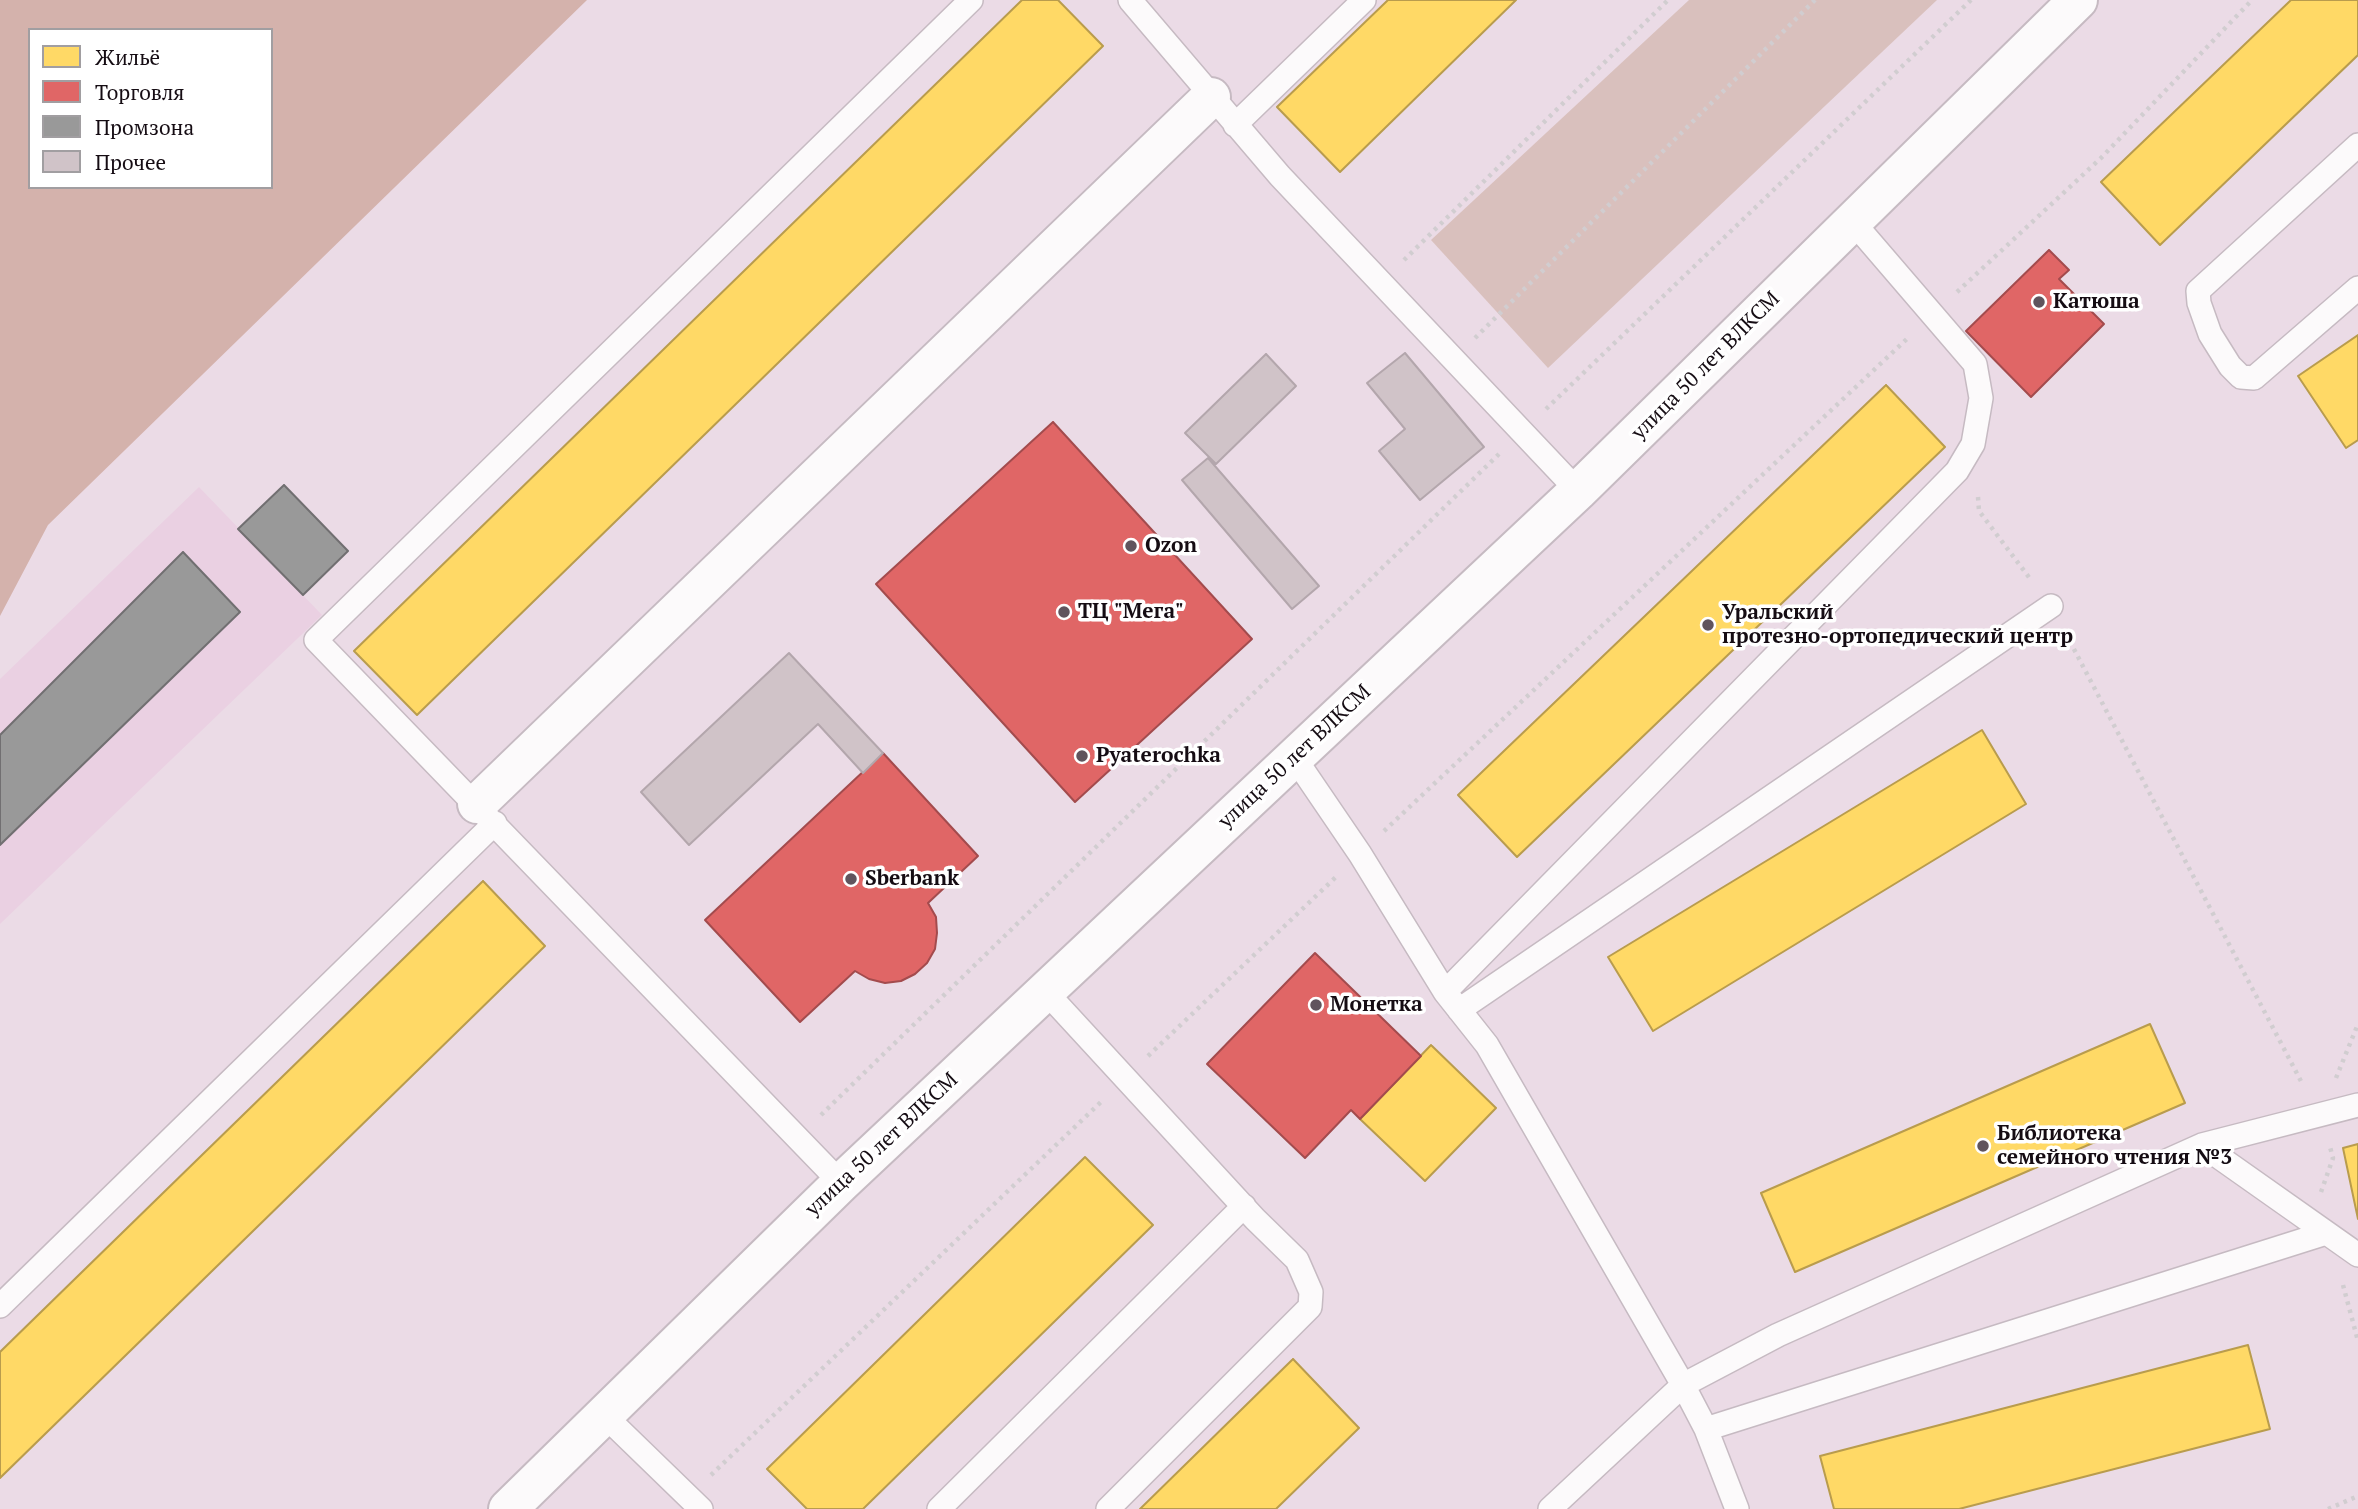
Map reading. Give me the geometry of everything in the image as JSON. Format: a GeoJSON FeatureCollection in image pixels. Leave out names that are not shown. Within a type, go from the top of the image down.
{"type":"FeatureCollection","features":[{"type":"Feature","properties":{"kind":"street","name":"улица 50 лет ВЛКСМ"},"geometry":{"type":"LineString","coordinates":[[508,1509],[841,1183],[1578,491],[2078,0]]}},
{"type":"Feature","properties":{"kind":"street"},"geometry":{"type":"LineString","coordinates":[[486,814],[1223,111]]}},
{"type":"Feature","properties":{"kind":"lane"},"geometry":{"type":"LineString","coordinates":[[841,1183],[316,640],[971,0]]}},
{"type":"Feature","properties":{"kind":"lane"},"geometry":{"type":"LineString","coordinates":[[1130,0],[1280,176],[1578,491]]}},
{"type":"Feature","properties":{"kind":"lane"},"geometry":{"type":"LineString","coordinates":[[1223,111],[1364,0]]}},
{"type":"Feature","properties":{"kind":"lane"},"geometry":{"type":"LineString","coordinates":[[2358,145],[2198,291],[2203,320],[2230,366],[2241,377],[2254,378],[2358,288]]}},
{"type":"Feature","properties":{"kind":"lane"},"geometry":{"type":"LineString","coordinates":[[1452,1001],[1957,471],[1973,444],[1981,398],[1975,364],[1853,222]]}},
{"type":"Feature","properties":{"kind":"lane"},"geometry":{"type":"LineString","coordinates":[[1452,1001],[2051,606]]}},
{"type":"Feature","properties":{"kind":"lane"},"geometry":{"type":"LineString","coordinates":[[1294,757],[1360,854],[1452,1001],[1487,1045],[1683,1385],[1706,1429],[1737,1509]]}},
{"type":"Feature","properties":{"kind":"lane"},"geometry":{"type":"LineString","coordinates":[[0,1306],[486,814]]}},
{"type":"Feature","properties":{"kind":"lane"},"geometry":{"type":"LineString","coordinates":[[1045,991],[1297,1260],[1311,1292],[1310,1307],[1108,1509]]}},
{"type":"Feature","properties":{"kind":"lane"},"geometry":{"type":"LineString","coordinates":[[1550,1509],[1683,1385],[1778,1335],[2202,1145],[2358,1105]]}},
{"type":"Feature","properties":{"kind":"lane"},"geometry":{"type":"LineString","coordinates":[[2202,1145],[2315,1236],[2358,1255]]}},
{"type":"Feature","properties":{"kind":"lane"},"geometry":{"type":"LineString","coordinates":[[939,1509],[1244,1206]]}},
{"type":"Feature","properties":{"kind":"lane"},"geometry":{"type":"LineString","coordinates":[[1706,1429],[2315,1236]]}},
{"type":"Feature","properties":{"kind":"lane"},"geometry":{"type":"LineString","coordinates":[[604,1415],[701,1509]]}},
{"type":"Feature","properties":{"kind":"path"},"geometry":{"type":"LineString","coordinates":[[1382,283],[1668,0]]}},
{"type":"Feature","properties":{"kind":"path"},"geometry":{"type":"LineString","coordinates":[[1454,359],[1815,0]]}},
{"type":"Feature","properties":{"kind":"path"},"geometry":{"type":"LineString","coordinates":[[798,1138],[1523,431],[1971,0]]}},
{"type":"Feature","properties":{"kind":"path"},"geometry":{"type":"LineString","coordinates":[[1948,300],[2101,158],[2252,0]]}},
{"type":"Feature","properties":{"kind":"path"},"geometry":{"type":"LineString","coordinates":[[1138,1066],[1531,690],[1918,329]]}},
{"type":"Feature","properties":{"kind":"path"},"geometry":{"type":"LineString","coordinates":[[1973,444],[1979,511],[2051,606],[2149,788],[2298,1077],[2321,1114],[2333,1158],[2315,1236],[2344,1286],[2358,1341]]}},
{"type":"Feature","properties":{"kind":"path"},"geometry":{"type":"LineString","coordinates":[[2321,1114],[2358,1024]]}},
{"type":"Feature","properties":{"kind":"path"},"geometry":{"type":"LineString","coordinates":[[705,1480],[1108,1095]]}},
{"type":"Feature","properties":{"kind":"path"},"geometry":{"type":"LineString","coordinates":[[2328,1509],[2358,1496]]}},
{"type":"Feature","properties":{"kind":"shaded area"},"geometry":{"type":"Polygon","coordinates":[[[0,0],[587,0],[48,525],[0,616],[0,0]]]}},
{"type":"Feature","properties":{"kind":"shaded area"},"geometry":{"type":"Polygon","coordinates":[[[1689,0],[1937,0],[1548,368],[1431,240],[1689,0]]]}},
{"type":"Feature","properties":{"kind":"shaded area"},"geometry":{"type":"Polygon","coordinates":[[[199,487],[322,615],[0,924],[0,679],[199,487]]]}},
{"type":"Feature","properties":{"kind":"building: Жильё"},"geometry":{"type":"Polygon","coordinates":[[[1022,0],[1058,0],[1103,46],[417,715],[354,651],[1022,0]]]}},
{"type":"Feature","properties":{"kind":"building: Жильё"},"geometry":{"type":"Polygon","coordinates":[[[1388,0],[1516,0],[1340,172],[1277,107],[1388,0]]]}},
{"type":"Feature","properties":{"kind":"building: Жильё"},"geometry":{"type":"Polygon","coordinates":[[[2291,0],[2358,0],[2358,55],[2160,245],[2101,182],[2291,0]]]}},
{"type":"Feature","properties":{"kind":"building: Жильё"},"geometry":{"type":"Polygon","coordinates":[[[2358,335],[2358,440],[2346,448],[2298,376],[2358,335]]]}},
{"type":"Feature","properties":{"kind":"building: Жильё"},"geometry":{"type":"Polygon","coordinates":[[[1886,385],[1945,447],[1517,857],[1458,795],[1886,385]]]}},
{"type":"Feature","properties":{"kind":"building: Жильё"},"geometry":{"type":"Polygon","coordinates":[[[1982,730],[2026,804],[1653,1031],[1608,957],[1982,730]]]}},
{"type":"Feature","properties":{"kind":"building: Жильё"},"geometry":{"type":"Polygon","coordinates":[[[483,881],[545,946],[0,1478],[0,1352],[483,881]]]}},
{"type":"Feature","properties":{"kind":"building: Жильё"},"geometry":{"type":"Polygon","coordinates":[[[2150,1024],[2185,1103],[1795,1272],[1761,1193],[2150,1024]]]}},
{"type":"Feature","properties":{"kind":"building: Жильё"},"geometry":{"type":"Polygon","coordinates":[[[1431,1045],[1496,1108],[1425,1181],[1360,1119],[1431,1045]]]}},
{"type":"Feature","properties":{"kind":"building: Жильё"},"geometry":{"type":"Polygon","coordinates":[[[2358,1144],[2358,1219],[2343,1148],[2358,1144]]]}},
{"type":"Feature","properties":{"kind":"building: Жильё"},"geometry":{"type":"Polygon","coordinates":[[[1085,1157],[1153,1225],[863,1509],[807,1509],[767,1469],[1085,1157]]]}},
{"type":"Feature","properties":{"kind":"building: Жильё"},"geometry":{"type":"Polygon","coordinates":[[[2248,1345],[2270,1429],[1959,1509],[1834,1509],[1820,1456],[2248,1345]]]}},
{"type":"Feature","properties":{"kind":"building: Жильё"},"geometry":{"type":"Polygon","coordinates":[[[1293,1359],[1359,1428],[1276,1509],[1140,1509],[1293,1359]]]}},
{"type":"Feature","properties":{"kind":"building: Торговля","name":"Катюша"},"geometry":{"type":"Polygon","coordinates":[[[2049,250],[2069,270],[2059,279],[2104,324],[2031,397],[1966,331],[2049,250]]]}},
{"type":"Feature","properties":{"kind":"building: Торговля","name":"ТЦ \"Мега\""},"geometry":{"type":"Polygon","coordinates":[[[1053,422],[1252,639],[1075,802],[876,584],[1053,422]]]}},
{"type":"Feature","properties":{"kind":"building: Торговля","name":"Sberbank"},"geometry":{"type":"Polygon","coordinates":[[[883,753],[978,856],[928,903],[936,917],[937,933],[935,949],[927,963],[915,974],[901,981],[885,983],[869,979],[855,971],[800,1022],[705,920],[883,753]]]}},
{"type":"Feature","properties":{"kind":"building: Торговля","name":"Монетка"},"geometry":{"type":"Polygon","coordinates":[[[1315,953],[1421,1056],[1360,1119],[1351,1110],[1305,1158],[1207,1064],[1315,953]]]}},
{"type":"Feature","properties":{"kind":"building: Промзона"},"geometry":{"type":"Polygon","coordinates":[[[284,485],[348,551],[303,595],[238,529],[284,485]]]}},
{"type":"Feature","properties":{"kind":"building: Промзона"},"geometry":{"type":"Polygon","coordinates":[[[183,552],[240,612],[0,845],[0,735],[183,552]]]}},
{"type":"Feature","properties":{"kind":"building: Прочее"},"geometry":{"type":"Polygon","coordinates":[[[1405,353],[1484,447],[1420,500],[1379,451],[1405,429],[1367,383],[1405,353]]]}},
{"type":"Feature","properties":{"kind":"building: Прочее"},"geometry":{"type":"Polygon","coordinates":[[[1266,354],[1296,386],[1216,464],[1185,433],[1266,354]]]}},
{"type":"Feature","properties":{"kind":"building: Прочее"},"geometry":{"type":"Polygon","coordinates":[[[1208,458],[1319,586],[1292,609],[1182,480],[1208,458]]]}},
{"type":"Feature","properties":{"kind":"building: Прочее"},"geometry":{"type":"Polygon","coordinates":[[[789,653],[883,753],[863,773],[818,724],[689,845],[641,792],[789,653]]]}},
{"type":"Feature","properties":{"kind":"place","name":"Катюша"},"geometry":{"type":"Point","coordinates":[2039,302]}},
{"type":"Feature","properties":{"kind":"place","name":"Ozon"},"geometry":{"type":"Point","coordinates":[1131,546]}},
{"type":"Feature","properties":{"kind":"place","name":"ТЦ \"Мега\""},"geometry":{"type":"Point","coordinates":[1064,612]}},
{"type":"Feature","properties":{"kind":"place","name":"Уральский протезно-ортопедический центр"},"geometry":{"type":"Point","coordinates":[1708,625]}},
{"type":"Feature","properties":{"kind":"place","name":"Pyaterochka"},"geometry":{"type":"Point","coordinates":[1082,756]}},
{"type":"Feature","properties":{"kind":"place","name":"Sberbank"},"geometry":{"type":"Point","coordinates":[851,879]}},
{"type":"Feature","properties":{"kind":"place","name":"Монетка"},"geometry":{"type":"Point","coordinates":[1316,1005]}},
{"type":"Feature","properties":{"kind":"place","name":"Библиотека семейного чтения №3"},"geometry":{"type":"Point","coordinates":[1983,1146]}}]}
